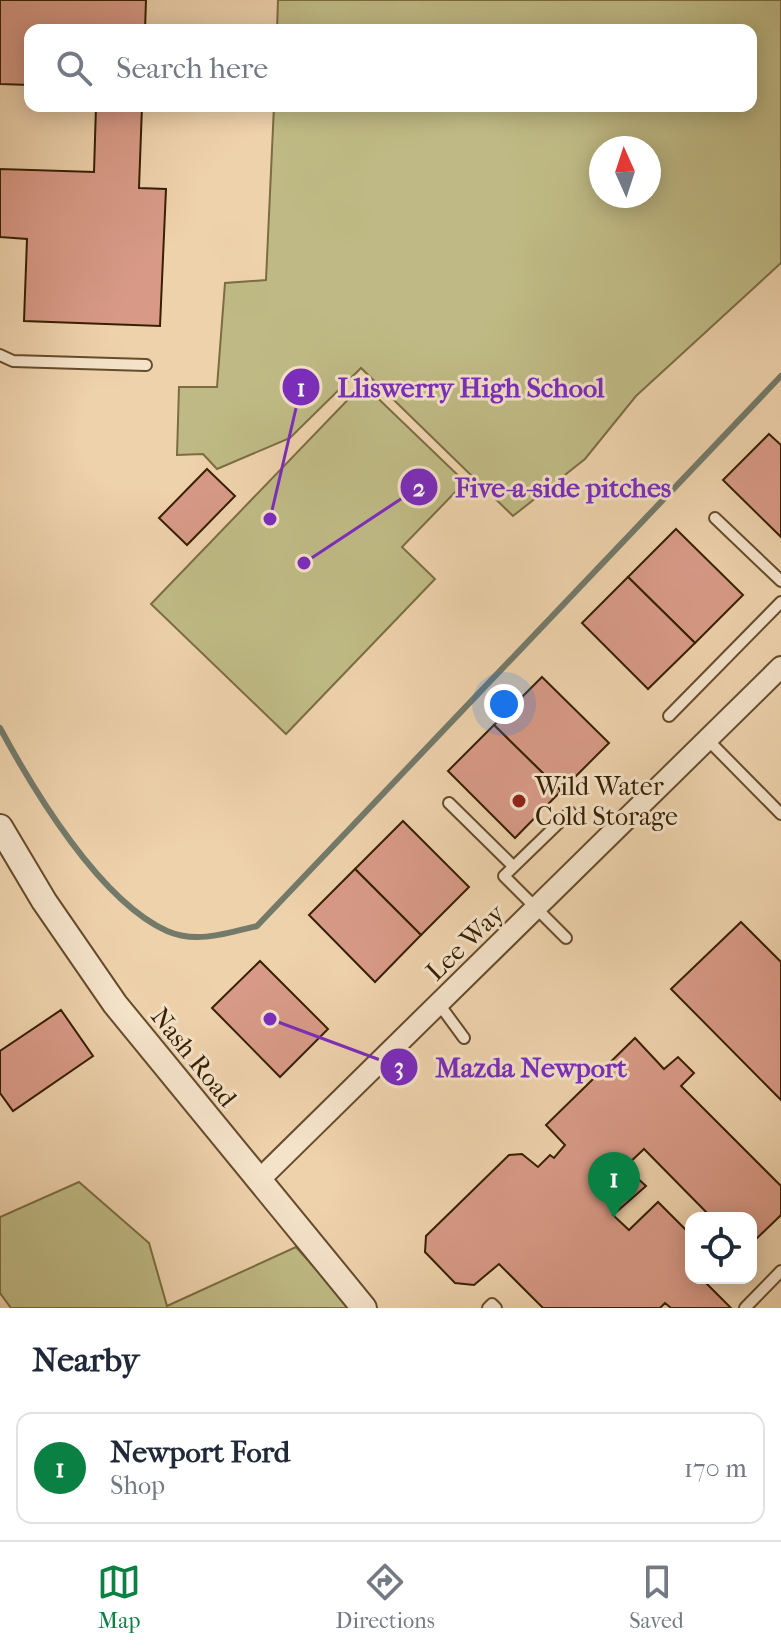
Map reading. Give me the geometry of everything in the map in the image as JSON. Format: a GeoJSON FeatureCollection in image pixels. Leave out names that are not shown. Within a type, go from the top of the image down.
{"type":"FeatureCollection","features":[{"type":"Feature","properties":{"kind":"street","name":"Lee Way"},"geometry":{"type":"LineString","coordinates":[[258,1181],[781,667]]}},
{"type":"Feature","properties":{"kind":"street","name":"Nash Road"},"geometry":{"type":"LineString","coordinates":[[0,827],[44,901],[115,1004],[364,1308]]}},
{"type":"Feature","properties":{"kind":"lane"},"geometry":{"type":"LineString","coordinates":[[0,355],[13,361],[146,365]]}},
{"type":"Feature","properties":{"kind":"lane"},"geometry":{"type":"LineString","coordinates":[[715,518],[781,581]]}},
{"type":"Feature","properties":{"kind":"lane"},"geometry":{"type":"LineString","coordinates":[[669,716],[781,602]]}},
{"type":"Feature","properties":{"kind":"lane"},"geometry":{"type":"LineString","coordinates":[[708,740],[781,814]]}},
{"type":"Feature","properties":{"kind":"lane"},"geometry":{"type":"LineString","coordinates":[[449,803],[513,866]]}},
{"type":"Feature","properties":{"kind":"lane"},"geometry":{"type":"LineString","coordinates":[[566,938],[504,876],[570,812]]}},
{"type":"Feature","properties":{"kind":"lane"},"geometry":{"type":"LineString","coordinates":[[439,1004],[464,1038]]}},
{"type":"Feature","properties":{"kind":"lane"},"geometry":{"type":"LineString","coordinates":[[745,1308],[781,1271]]}},
{"type":"Feature","properties":{"kind":"lane"},"geometry":{"type":"LineString","coordinates":[[488,1308],[492,1304],[496,1308]]}},
{"type":"Feature","properties":{"kind":"shaded area"},"geometry":{"type":"Polygon","coordinates":[[[278,0],[781,0],[781,263],[636,396],[585,459],[513,516],[361,368],[290,438],[217,469],[203,454],[177,455],[179,387],[217,387],[225,283],[266,280],[274,112],[757,112],[757,24],[277,24],[278,0]]]}},
{"type":"Feature","properties":{"kind":"shaded area"},"geometry":{"type":"Polygon","coordinates":[[[363,384],[465,482],[402,547],[435,579],[286,734],[151,604],[363,384]]]}},
{"type":"Feature","properties":{"kind":"shaded area"},"geometry":{"type":"Polygon","coordinates":[[[79,1182],[149,1243],[167,1306],[296,1247],[351,1308],[11,1308],[0,1293],[0,1217],[79,1182]]]}},
{"type":"Feature","properties":{"kind":"building"},"geometry":{"type":"Polygon","coordinates":[[[0,0],[146,0],[145,24],[24,24],[24,85],[0,84],[0,0]]]}},
{"type":"Feature","properties":{"kind":"building"},"geometry":{"type":"Polygon","coordinates":[[[96,112],[142,112],[139,188],[166,189],[160,326],[24,321],[27,239],[0,237],[0,169],[94,172],[96,112]]]}},
{"type":"Feature","properties":{"kind":"building"},"geometry":{"type":"Polygon","coordinates":[[[769,434],[781,445],[781,537],[723,480],[769,434]]]}},
{"type":"Feature","properties":{"kind":"building"},"geometry":{"type":"Polygon","coordinates":[[[207,469],[235,496],[187,545],[159,518],[207,469]]]}},
{"type":"Feature","properties":{"kind":"building"},"geometry":{"type":"Polygon","coordinates":[[[676,529],[743,595],[695,643],[628,577],[676,529]]]}},
{"type":"Feature","properties":{"kind":"building"},"geometry":{"type":"Polygon","coordinates":[[[628,577],[695,643],[648,689],[582,623],[628,577]]]}},
{"type":"Feature","properties":{"kind":"building"},"geometry":{"type":"Polygon","coordinates":[[[542,677],[609,743],[561,791],[494,725],[542,677]]]}},
{"type":"Feature","properties":{"kind":"building"},"geometry":{"type":"Polygon","coordinates":[[[494,725],[561,791],[515,838],[448,771],[494,725]]]}},
{"type":"Feature","properties":{"kind":"building"},"geometry":{"type":"Polygon","coordinates":[[[403,821],[469,887],[421,935],[355,869],[403,821]]]}},
{"type":"Feature","properties":{"kind":"building"},"geometry":{"type":"Polygon","coordinates":[[[355,869],[421,935],[375,982],[309,915],[355,869]]]}},
{"type":"Feature","properties":{"kind":"building"},"geometry":{"type":"Polygon","coordinates":[[[741,922],[781,962],[781,1100],[671,989],[741,922]]]}},
{"type":"Feature","properties":{"kind":"building"},"geometry":{"type":"Polygon","coordinates":[[[260,961],[328,1029],[280,1077],[212,1008],[260,961]]]}},
{"type":"Feature","properties":{"kind":"building"},"geometry":{"type":"Polygon","coordinates":[[[61,1010],[93,1056],[13,1111],[0,1093],[0,1051],[61,1010]]]}},
{"type":"Feature","properties":{"kind":"building"},"geometry":{"type":"Polygon","coordinates":[[[635,1038],[664,1069],[678,1057],[694,1073],[681,1086],[781,1186],[781,1215],[757,1238],[757,1212],[706,1212],[644,1149],[625,1167],[646,1186],[613,1215],[629,1230],[658,1202],[685,1229],[685,1284],[707,1284],[731,1308],[671,1308],[665,1303],[660,1308],[543,1308],[499,1264],[474,1285],[455,1283],[425,1252],[426,1236],[509,1155],[522,1154],[538,1167],[550,1155],[554,1158],[565,1145],[546,1125],[635,1038]]]}},
{"type":"Feature","properties":{"kind":"waterway"},"geometry":{"type":"LineString","coordinates":[[0,728],[71,842],[117,895],[142,916],[167,931],[189,937],[212,936],[257,926],[781,376]]}},
{"type":"Feature","properties":{"kind":"place","name":"Lliswerry High School"},"geometry":{"type":"Point","coordinates":[270,519]}},
{"type":"Feature","properties":{"kind":"place","name":"Five-a-side pitches"},"geometry":{"type":"Point","coordinates":[304,563]}},
{"type":"Feature","properties":{"kind":"place","name":"Wild Water Cold Storage"},"geometry":{"type":"Point","coordinates":[519,801]}},
{"type":"Feature","properties":{"kind":"place","name":"Mazda Newport"},"geometry":{"type":"Point","coordinates":[270,1019]}},
{"type":"Feature","properties":{"kind":"place","name":"Newport Ford"},"geometry":{"type":"Point","coordinates":[614,1218]}}]}
